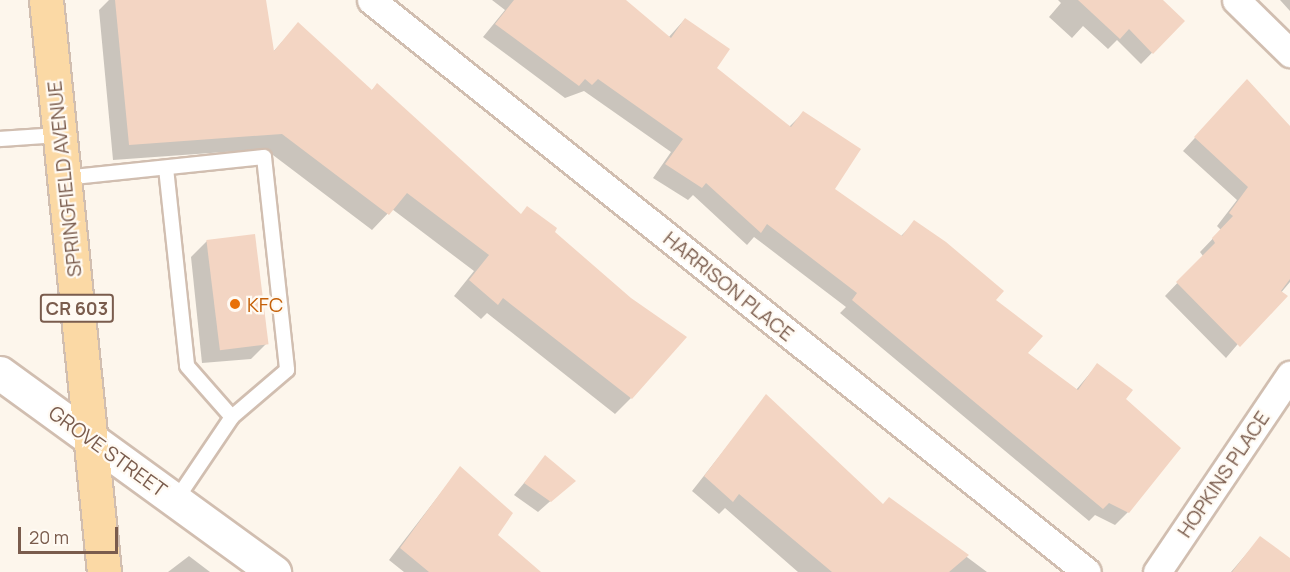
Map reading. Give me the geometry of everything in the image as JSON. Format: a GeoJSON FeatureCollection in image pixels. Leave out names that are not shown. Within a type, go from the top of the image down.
{"type":"FeatureCollection","features":[{"type":"Feature","properties":{"kind":"main road","name":"SPRINGFIELD AVENUE"},"geometry":{"type":"LineString","coordinates":[[46,0],[104,572]]}},
{"type":"Feature","properties":{"kind":"main road","name":"GROVE STREET"},"geometry":{"type":"LineString","coordinates":[[0,373],[274,572]]}},
{"type":"Feature","properties":{"kind":"street","name":"HARRISON PLACE"},"geometry":{"type":"LineString","coordinates":[[371,0],[1087,572]]}},
{"type":"Feature","properties":{"kind":"street"},"geometry":{"type":"LineString","coordinates":[[1236,0],[1290,53]]}},
{"type":"Feature","properties":{"kind":"street","name":"HOPKINS PLACE"},"geometry":{"type":"LineString","coordinates":[[1156,572],[1290,375]]}},
{"type":"Feature","properties":{"kind":"lane"},"geometry":{"type":"LineString","coordinates":[[0,139],[59,135]]}},
{"type":"Feature","properties":{"kind":"lane"},"geometry":{"type":"LineString","coordinates":[[64,178],[264,157],[287,370],[232,417],[176,500]]}},
{"type":"Feature","properties":{"kind":"lane"},"geometry":{"type":"LineString","coordinates":[[166,168],[188,366],[232,417]]}},
{"type":"Feature","properties":{"kind":"building"},"geometry":{"type":"Polygon","coordinates":[[[115,0],[266,0],[274,51],[298,22],[372,90],[377,83],[521,214],[527,206],[557,228],[555,232],[631,298],[687,337],[632,399],[503,298],[498,305],[469,280],[489,255],[407,193],[389,215],[282,134],[129,145],[115,0]]]}},
{"type":"Feature","properties":{"kind":"building"},"geometry":{"type":"Polygon","coordinates":[[[514,0],[626,0],[671,38],[685,18],[730,49],[717,68],[791,127],[803,111],[861,149],[835,189],[902,236],[914,220],[946,242],[1004,291],[996,300],[1043,336],[1028,353],[1078,390],[1097,363],[1133,390],[1126,399],[1181,448],[1129,513],[1109,503],[1103,509],[852,300],[857,293],[767,224],[761,233],[706,183],[702,188],[665,164],[683,139],[598,79],[592,85],[585,79],[579,86],[495,24],[514,0]]]}},
{"type":"Feature","properties":{"kind":"building"},"geometry":{"type":"Polygon","coordinates":[[[1078,0],[1163,0],[1185,21],[1153,54],[1129,29],[1120,39],[1078,0]]]}},
{"type":"Feature","properties":{"kind":"building"},"geometry":{"type":"Polygon","coordinates":[[[1247,79],[1290,126],[1290,279],[1281,291],[1288,296],[1240,347],[1176,282],[1215,243],[1212,238],[1233,216],[1229,213],[1248,187],[1194,137],[1247,79]]]}},
{"type":"Feature","properties":{"kind":"building"},"geometry":{"type":"Polygon","coordinates":[[[255,234],[269,344],[220,350],[206,240],[255,234]]]}},
{"type":"Feature","properties":{"kind":"building"},"geometry":{"type":"Polygon","coordinates":[[[766,394],[883,504],[889,497],[969,555],[949,572],[832,572],[739,494],[733,502],[704,476],[766,394]]]}},
{"type":"Feature","properties":{"kind":"building"},"geometry":{"type":"Polygon","coordinates":[[[545,455],[576,481],[551,502],[524,483],[545,455]]]}},
{"type":"Feature","properties":{"kind":"building"},"geometry":{"type":"Polygon","coordinates":[[[460,466],[513,513],[498,535],[541,572],[429,572],[400,548],[460,466]]]}},
{"type":"Feature","properties":{"kind":"building"},"geometry":{"type":"Polygon","coordinates":[[[1260,536],[1290,558],[1290,572],[1232,572],[1260,536]]]}},
{"type":"Feature","properties":{"kind":"place","name":"KFC"},"geometry":{"type":"Point","coordinates":[235,304]}}]}
